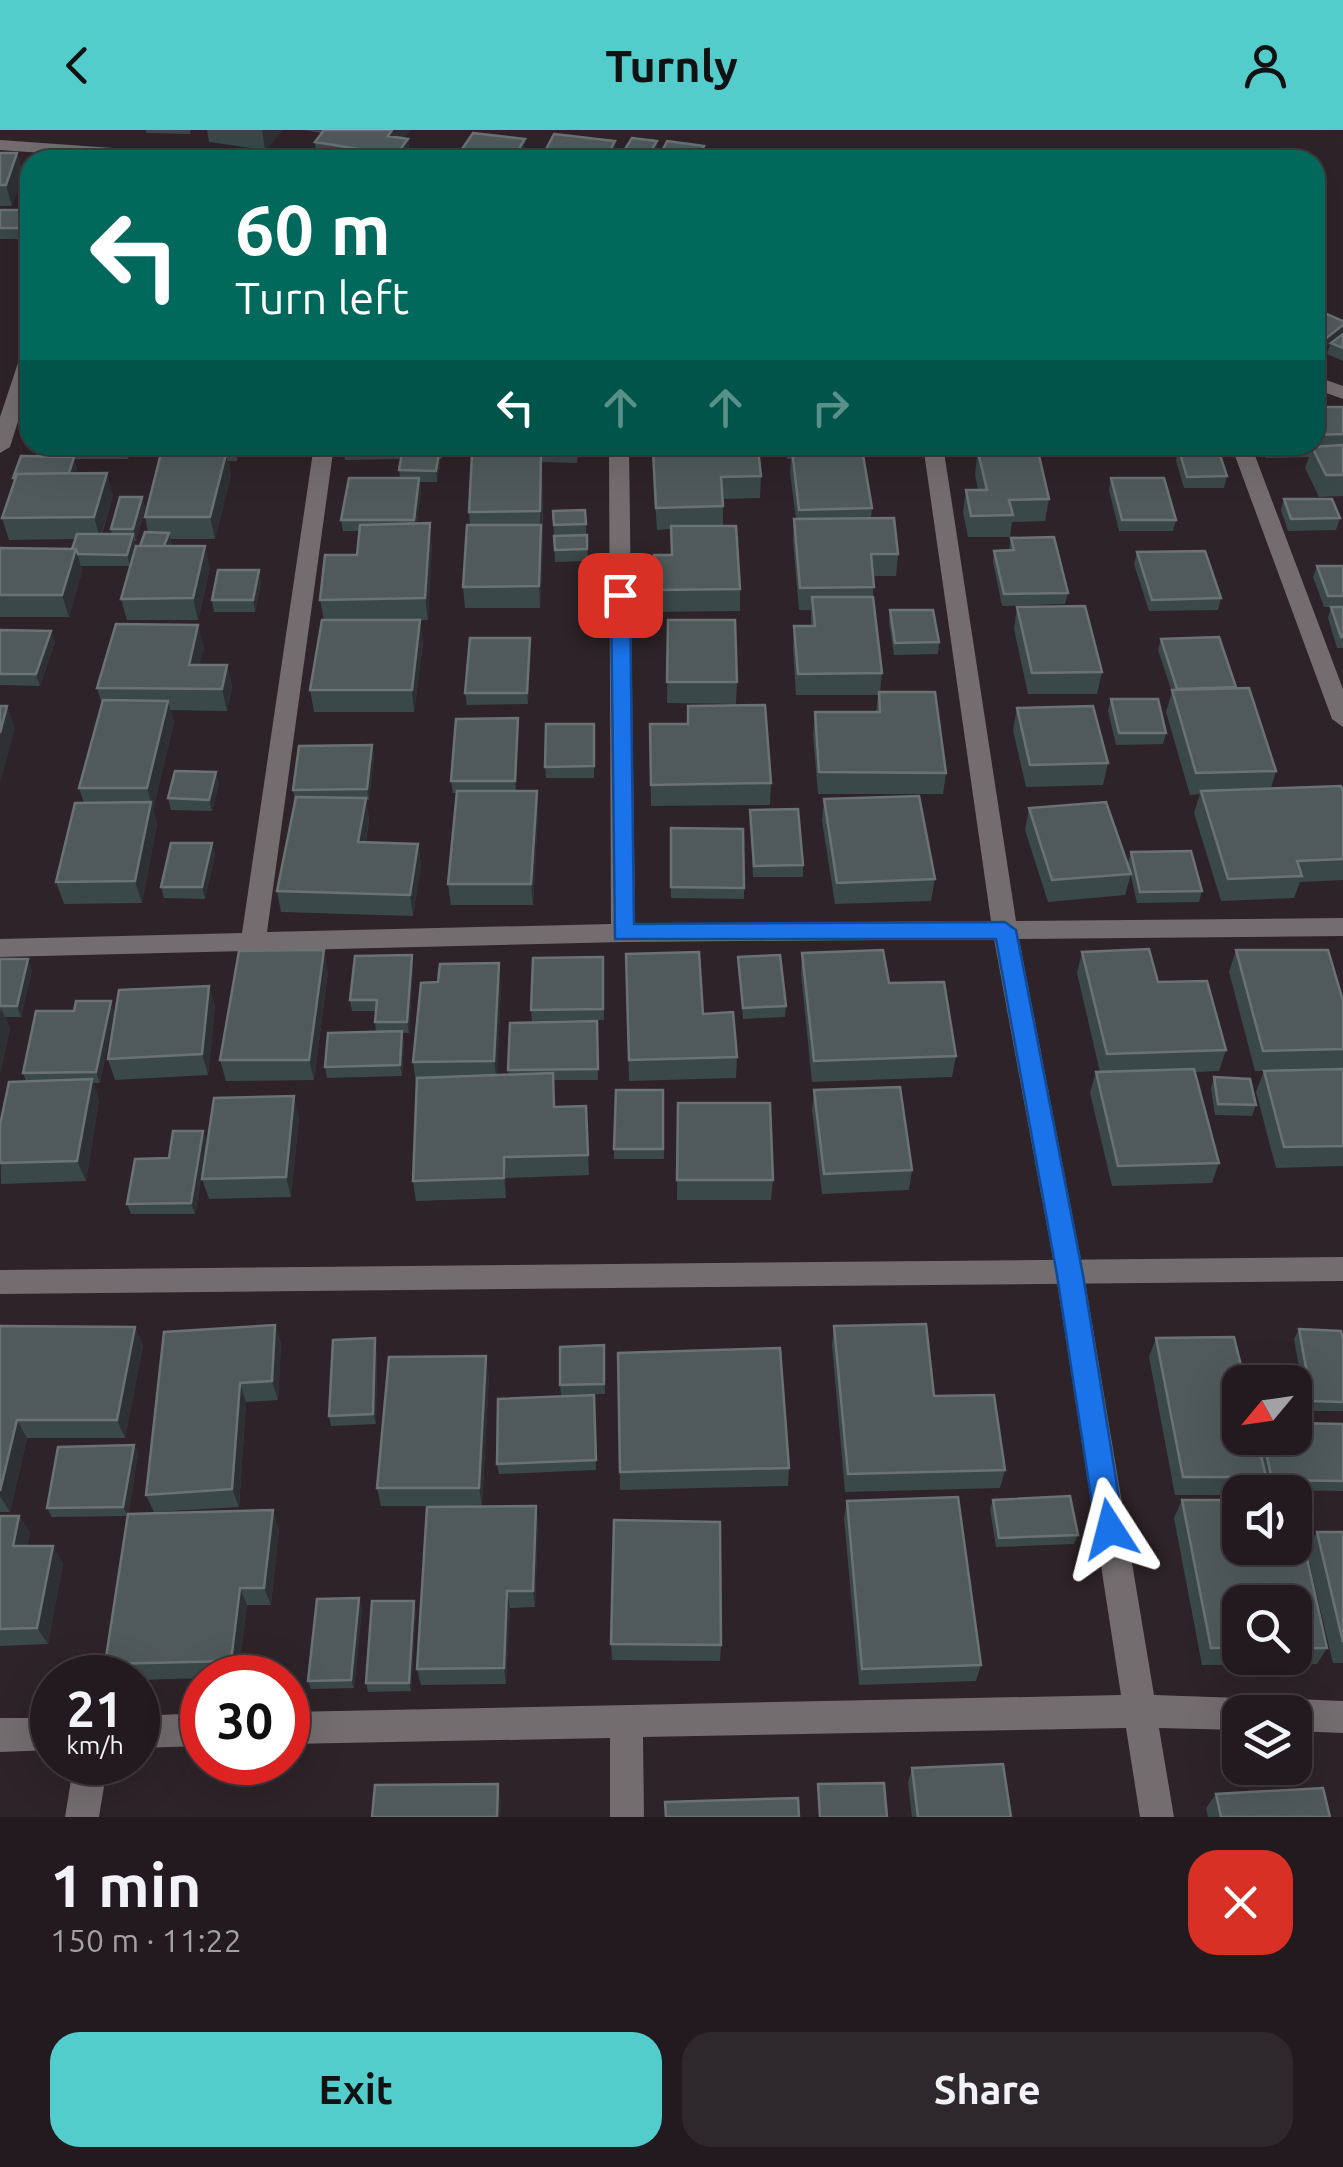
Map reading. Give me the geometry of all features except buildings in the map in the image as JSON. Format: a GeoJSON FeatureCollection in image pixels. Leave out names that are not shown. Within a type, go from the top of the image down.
{"type":"FeatureCollection","features":[{"type":"Feature","properties":{"kind":"street"},"geometry":{"type":"LineString","coordinates":[[0,145],[47,150]]}},
{"type":"Feature","properties":{"kind":"street"},"geometry":{"type":"LineString","coordinates":[[0,447],[20,385]]}},
{"type":"Feature","properties":{"kind":"street"},"geometry":{"type":"LineString","coordinates":[[253,942],[323,455]]}},
{"type":"Feature","properties":{"kind":"street"},"geometry":{"type":"LineString","coordinates":[[619,455],[623,933]]}},
{"type":"Feature","properties":{"kind":"street"},"geometry":{"type":"LineString","coordinates":[[934,455],[1005,930],[1070,1275],[1158,1817]]}},
{"type":"Feature","properties":{"kind":"street"},"geometry":{"type":"LineString","coordinates":[[1246,455],[1343,719]]}},
{"type":"Feature","properties":{"kind":"street"},"geometry":{"type":"LineString","coordinates":[[0,948],[623,933],[1343,927]]}},
{"type":"Feature","properties":{"kind":"street"},"geometry":{"type":"LineString","coordinates":[[0,1282],[1070,1275],[1343,1269]]}},
{"type":"Feature","properties":{"kind":"street"},"geometry":{"type":"LineString","coordinates":[[310,1727],[1138,1711],[1222,1713]]}},
{"type":"Feature","properties":{"kind":"street"},"geometry":{"type":"LineString","coordinates":[[1312,1715],[1343,1716]]}},
{"type":"Feature","properties":{"kind":"street"},"geometry":{"type":"LineString","coordinates":[[626,1720],[627,1817]]}},
{"type":"Feature","properties":{"kind":"street"},"geometry":{"type":"LineString","coordinates":[[0,1735],[30,1734]]}},
{"type":"Feature","properties":{"kind":"street"},"geometry":{"type":"LineString","coordinates":[[82,1817],[87,1785]]}},
{"type":"Feature","properties":{"kind":"route"},"geometry":{"type":"LineString","coordinates":[[620,595],[623,933],[1005,930],[1070,1275],[1110,1529]]}}]}
